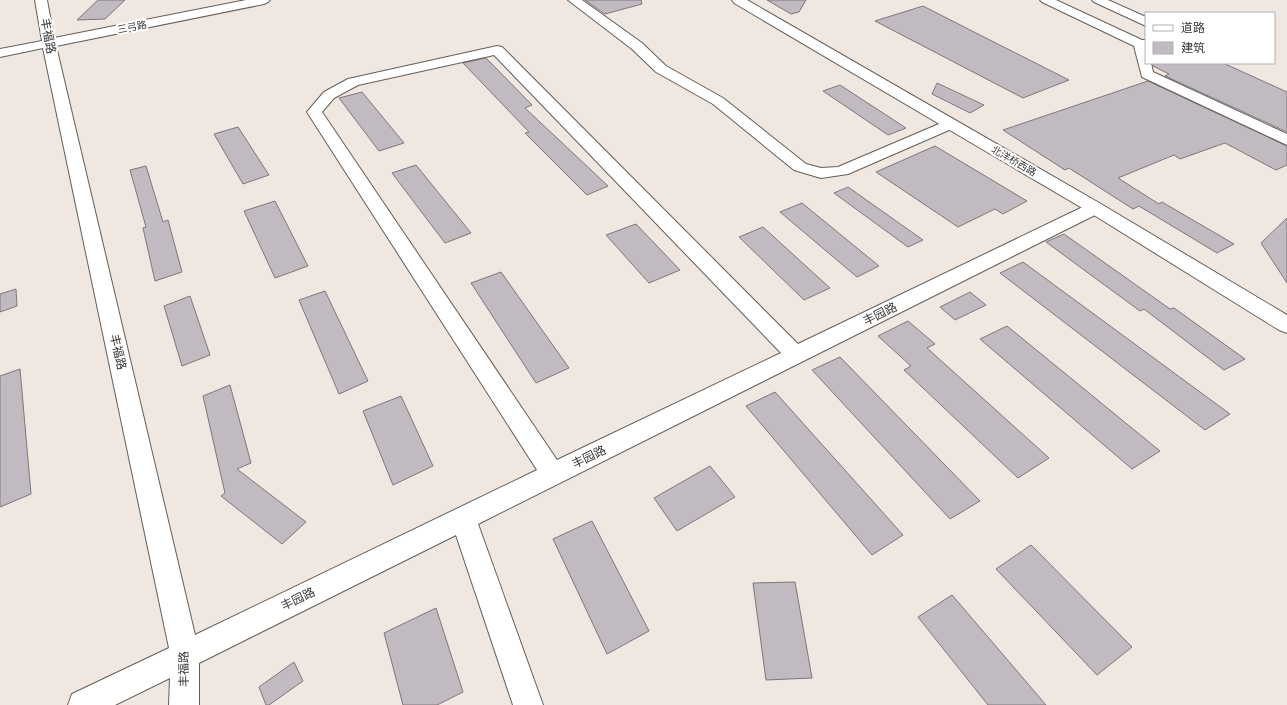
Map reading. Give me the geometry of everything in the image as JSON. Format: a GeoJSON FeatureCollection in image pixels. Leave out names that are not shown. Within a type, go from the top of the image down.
{"type":"FeatureCollection","features":[{"type":"Feature","properties":{"kind":"main road","name":"北洋桥西路"},"geometry":{"type":"LineString","coordinates":[[738,0],[1095,208],[1287,326]]}},
{"type":"Feature","properties":{"kind":"street","name":"丰福路"},"geometry":{"type":"LineString","coordinates":[[41,0],[49,44],[186,654],[184,705]]}},
{"type":"Feature","properties":{"kind":"street","name":"三弓路"},"geometry":{"type":"LineString","coordinates":[[0,54],[264,0]]}},
{"type":"Feature","properties":{"kind":"street"},"geometry":{"type":"LineString","coordinates":[[574,0],[637,46],[661,69],[718,101],[800,167],[813,173],[842,171],[951,124]]}},
{"type":"Feature","properties":{"kind":"street"},"geometry":{"type":"LineString","coordinates":[[1046,0],[1143,44],[1145,59]]}},
{"type":"Feature","properties":{"kind":"street"},"geometry":{"type":"LineString","coordinates":[[1098,0],[1145,22]]}},
{"type":"Feature","properties":{"kind":"street"},"geometry":{"type":"LineString","coordinates":[[553,474],[314,112],[329,95],[353,82],[497,50],[796,355]]}},
{"type":"Feature","properties":{"kind":"street"},"geometry":{"type":"LineString","coordinates":[[1146,64],[1147,74],[1287,140]]}},
{"type":"Feature","properties":{"kind":"street","name":"丰园路"},"geometry":{"type":"LineString","coordinates":[[83,705],[1095,208]]}},
{"type":"Feature","properties":{"kind":"street"},"geometry":{"type":"LineString","coordinates":[[463,518],[528,705]]}},
{"type":"Feature","properties":{"kind":"building"},"geometry":{"type":"Polygon","coordinates":[[[98,0],[125,0],[105,19],[77,20],[98,0]]]}},
{"type":"Feature","properties":{"kind":"building"},"geometry":{"type":"Polygon","coordinates":[[[585,0],[641,0],[642,4],[605,14],[585,0]]]}},
{"type":"Feature","properties":{"kind":"building"},"geometry":{"type":"Polygon","coordinates":[[[767,0],[806,0],[799,12],[791,14],[767,0]]]}},
{"type":"Feature","properties":{"kind":"building"},"geometry":{"type":"Polygon","coordinates":[[[923,6],[1069,80],[1023,98],[875,21],[923,6]]]}},
{"type":"Feature","properties":{"kind":"building"},"geometry":{"type":"Polygon","coordinates":[[[486,58],[532,105],[525,108],[608,186],[587,195],[525,133],[529,132],[463,63],[486,58]]]}},
{"type":"Feature","properties":{"kind":"building"},"geometry":{"type":"Polygon","coordinates":[[[1153,64],[1225,64],[1287,92],[1287,132],[1165,76],[1169,74],[1153,66],[1153,64]]]}},
{"type":"Feature","properties":{"kind":"building"},"geometry":{"type":"Polygon","coordinates":[[[1148,81],[1287,146],[1287,165],[1276,170],[1225,143],[1180,159],[1174,155],[1118,178],[1159,204],[1162,202],[1234,244],[1217,253],[1139,206],[1133,209],[1069,168],[1065,170],[1003,130],[1148,81]]]}},
{"type":"Feature","properties":{"kind":"building"},"geometry":{"type":"Polygon","coordinates":[[[937,83],[984,105],[970,113],[932,94],[937,83]]]}},
{"type":"Feature","properties":{"kind":"building"},"geometry":{"type":"Polygon","coordinates":[[[840,85],[906,128],[888,135],[823,91],[840,85]]]}},
{"type":"Feature","properties":{"kind":"building"},"geometry":{"type":"Polygon","coordinates":[[[362,92],[404,143],[379,151],[339,98],[362,92]]]}},
{"type":"Feature","properties":{"kind":"building"},"geometry":{"type":"Polygon","coordinates":[[[238,127],[269,175],[243,184],[214,134],[238,127]]]}},
{"type":"Feature","properties":{"kind":"building"},"geometry":{"type":"Polygon","coordinates":[[[935,146],[1027,201],[1003,214],[995,209],[958,227],[876,172],[935,146]]]}},
{"type":"Feature","properties":{"kind":"building"},"geometry":{"type":"Polygon","coordinates":[[[416,165],[471,233],[445,243],[392,173],[416,165]]]}},
{"type":"Feature","properties":{"kind":"building"},"geometry":{"type":"Polygon","coordinates":[[[146,166],[163,222],[168,220],[182,272],[155,281],[143,228],[146,227],[130,170],[146,166]]]}},
{"type":"Feature","properties":{"kind":"building"},"geometry":{"type":"Polygon","coordinates":[[[848,187],[923,240],[908,247],[834,193],[848,187]]]}},
{"type":"Feature","properties":{"kind":"building"},"geometry":{"type":"Polygon","coordinates":[[[275,201],[308,266],[275,278],[244,211],[275,201]]]}},
{"type":"Feature","properties":{"kind":"building"},"geometry":{"type":"Polygon","coordinates":[[[802,203],[879,266],[857,277],[780,212],[802,203]]]}},
{"type":"Feature","properties":{"kind":"building"},"geometry":{"type":"Polygon","coordinates":[[[1287,218],[1287,283],[1261,243],[1287,218]]]}},
{"type":"Feature","properties":{"kind":"building"},"geometry":{"type":"Polygon","coordinates":[[[636,224],[680,270],[649,283],[606,235],[636,224]]]}},
{"type":"Feature","properties":{"kind":"building"},"geometry":{"type":"Polygon","coordinates":[[[763,227],[830,288],[804,300],[739,237],[763,227]]]}},
{"type":"Feature","properties":{"kind":"building"},"geometry":{"type":"Polygon","coordinates":[[[1064,234],[1170,309],[1174,308],[1245,359],[1224,370],[1144,309],[1140,311],[1046,242],[1064,234]]]}},
{"type":"Feature","properties":{"kind":"building"},"geometry":{"type":"Polygon","coordinates":[[[1023,262],[1230,414],[1205,430],[1000,273],[1023,262]]]}},
{"type":"Feature","properties":{"kind":"building"},"geometry":{"type":"Polygon","coordinates":[[[501,272],[569,368],[536,383],[471,283],[501,272]]]}},
{"type":"Feature","properties":{"kind":"building"},"geometry":{"type":"Polygon","coordinates":[[[16,289],[17,306],[0,312],[0,294],[16,289]]]}},
{"type":"Feature","properties":{"kind":"building"},"geometry":{"type":"Polygon","coordinates":[[[325,291],[368,381],[339,394],[299,300],[325,291]]]}},
{"type":"Feature","properties":{"kind":"building"},"geometry":{"type":"Polygon","coordinates":[[[970,292],[986,305],[955,320],[940,307],[970,292]]]}},
{"type":"Feature","properties":{"kind":"building"},"geometry":{"type":"Polygon","coordinates":[[[190,296],[210,355],[182,366],[164,306],[190,296]]]}},
{"type":"Feature","properties":{"kind":"building"},"geometry":{"type":"Polygon","coordinates":[[[908,321],[935,344],[927,348],[1049,458],[1018,478],[904,370],[911,366],[878,336],[908,321]]]}},
{"type":"Feature","properties":{"kind":"building"},"geometry":{"type":"Polygon","coordinates":[[[1007,326],[1160,451],[1132,469],[980,339],[1007,326]]]}},
{"type":"Feature","properties":{"kind":"building"},"geometry":{"type":"Polygon","coordinates":[[[840,357],[980,501],[950,519],[812,370],[840,357]]]}},
{"type":"Feature","properties":{"kind":"building"},"geometry":{"type":"Polygon","coordinates":[[[20,369],[31,494],[0,507],[0,376],[20,369]]]}},
{"type":"Feature","properties":{"kind":"building"},"geometry":{"type":"Polygon","coordinates":[[[230,385],[251,463],[237,469],[306,522],[282,544],[221,496],[225,493],[203,396],[230,385]]]}},
{"type":"Feature","properties":{"kind":"building"},"geometry":{"type":"Polygon","coordinates":[[[775,392],[903,535],[872,555],[746,406],[775,392]]]}},
{"type":"Feature","properties":{"kind":"building"},"geometry":{"type":"Polygon","coordinates":[[[401,396],[433,466],[393,485],[363,411],[401,396]]]}},
{"type":"Feature","properties":{"kind":"building"},"geometry":{"type":"Polygon","coordinates":[[[710,466],[735,497],[677,531],[654,498],[710,466]]]}},
{"type":"Feature","properties":{"kind":"building"},"geometry":{"type":"Polygon","coordinates":[[[592,521],[649,631],[607,654],[553,539],[592,521]]]}},
{"type":"Feature","properties":{"kind":"building"},"geometry":{"type":"Polygon","coordinates":[[[1031,545],[1132,647],[1097,675],[996,569],[1031,545]]]}},
{"type":"Feature","properties":{"kind":"building"},"geometry":{"type":"Polygon","coordinates":[[[795,582],[812,678],[766,680],[753,583],[795,582]]]}},
{"type":"Feature","properties":{"kind":"building"},"geometry":{"type":"Polygon","coordinates":[[[952,595],[1046,705],[988,705],[918,617],[952,595]]]}},
{"type":"Feature","properties":{"kind":"building"},"geometry":{"type":"Polygon","coordinates":[[[436,608],[463,692],[437,705],[403,705],[384,633],[436,608]]]}},
{"type":"Feature","properties":{"kind":"building"},"geometry":{"type":"Polygon","coordinates":[[[294,662],[303,681],[269,705],[266,705],[259,687],[294,662]]]}}]}
